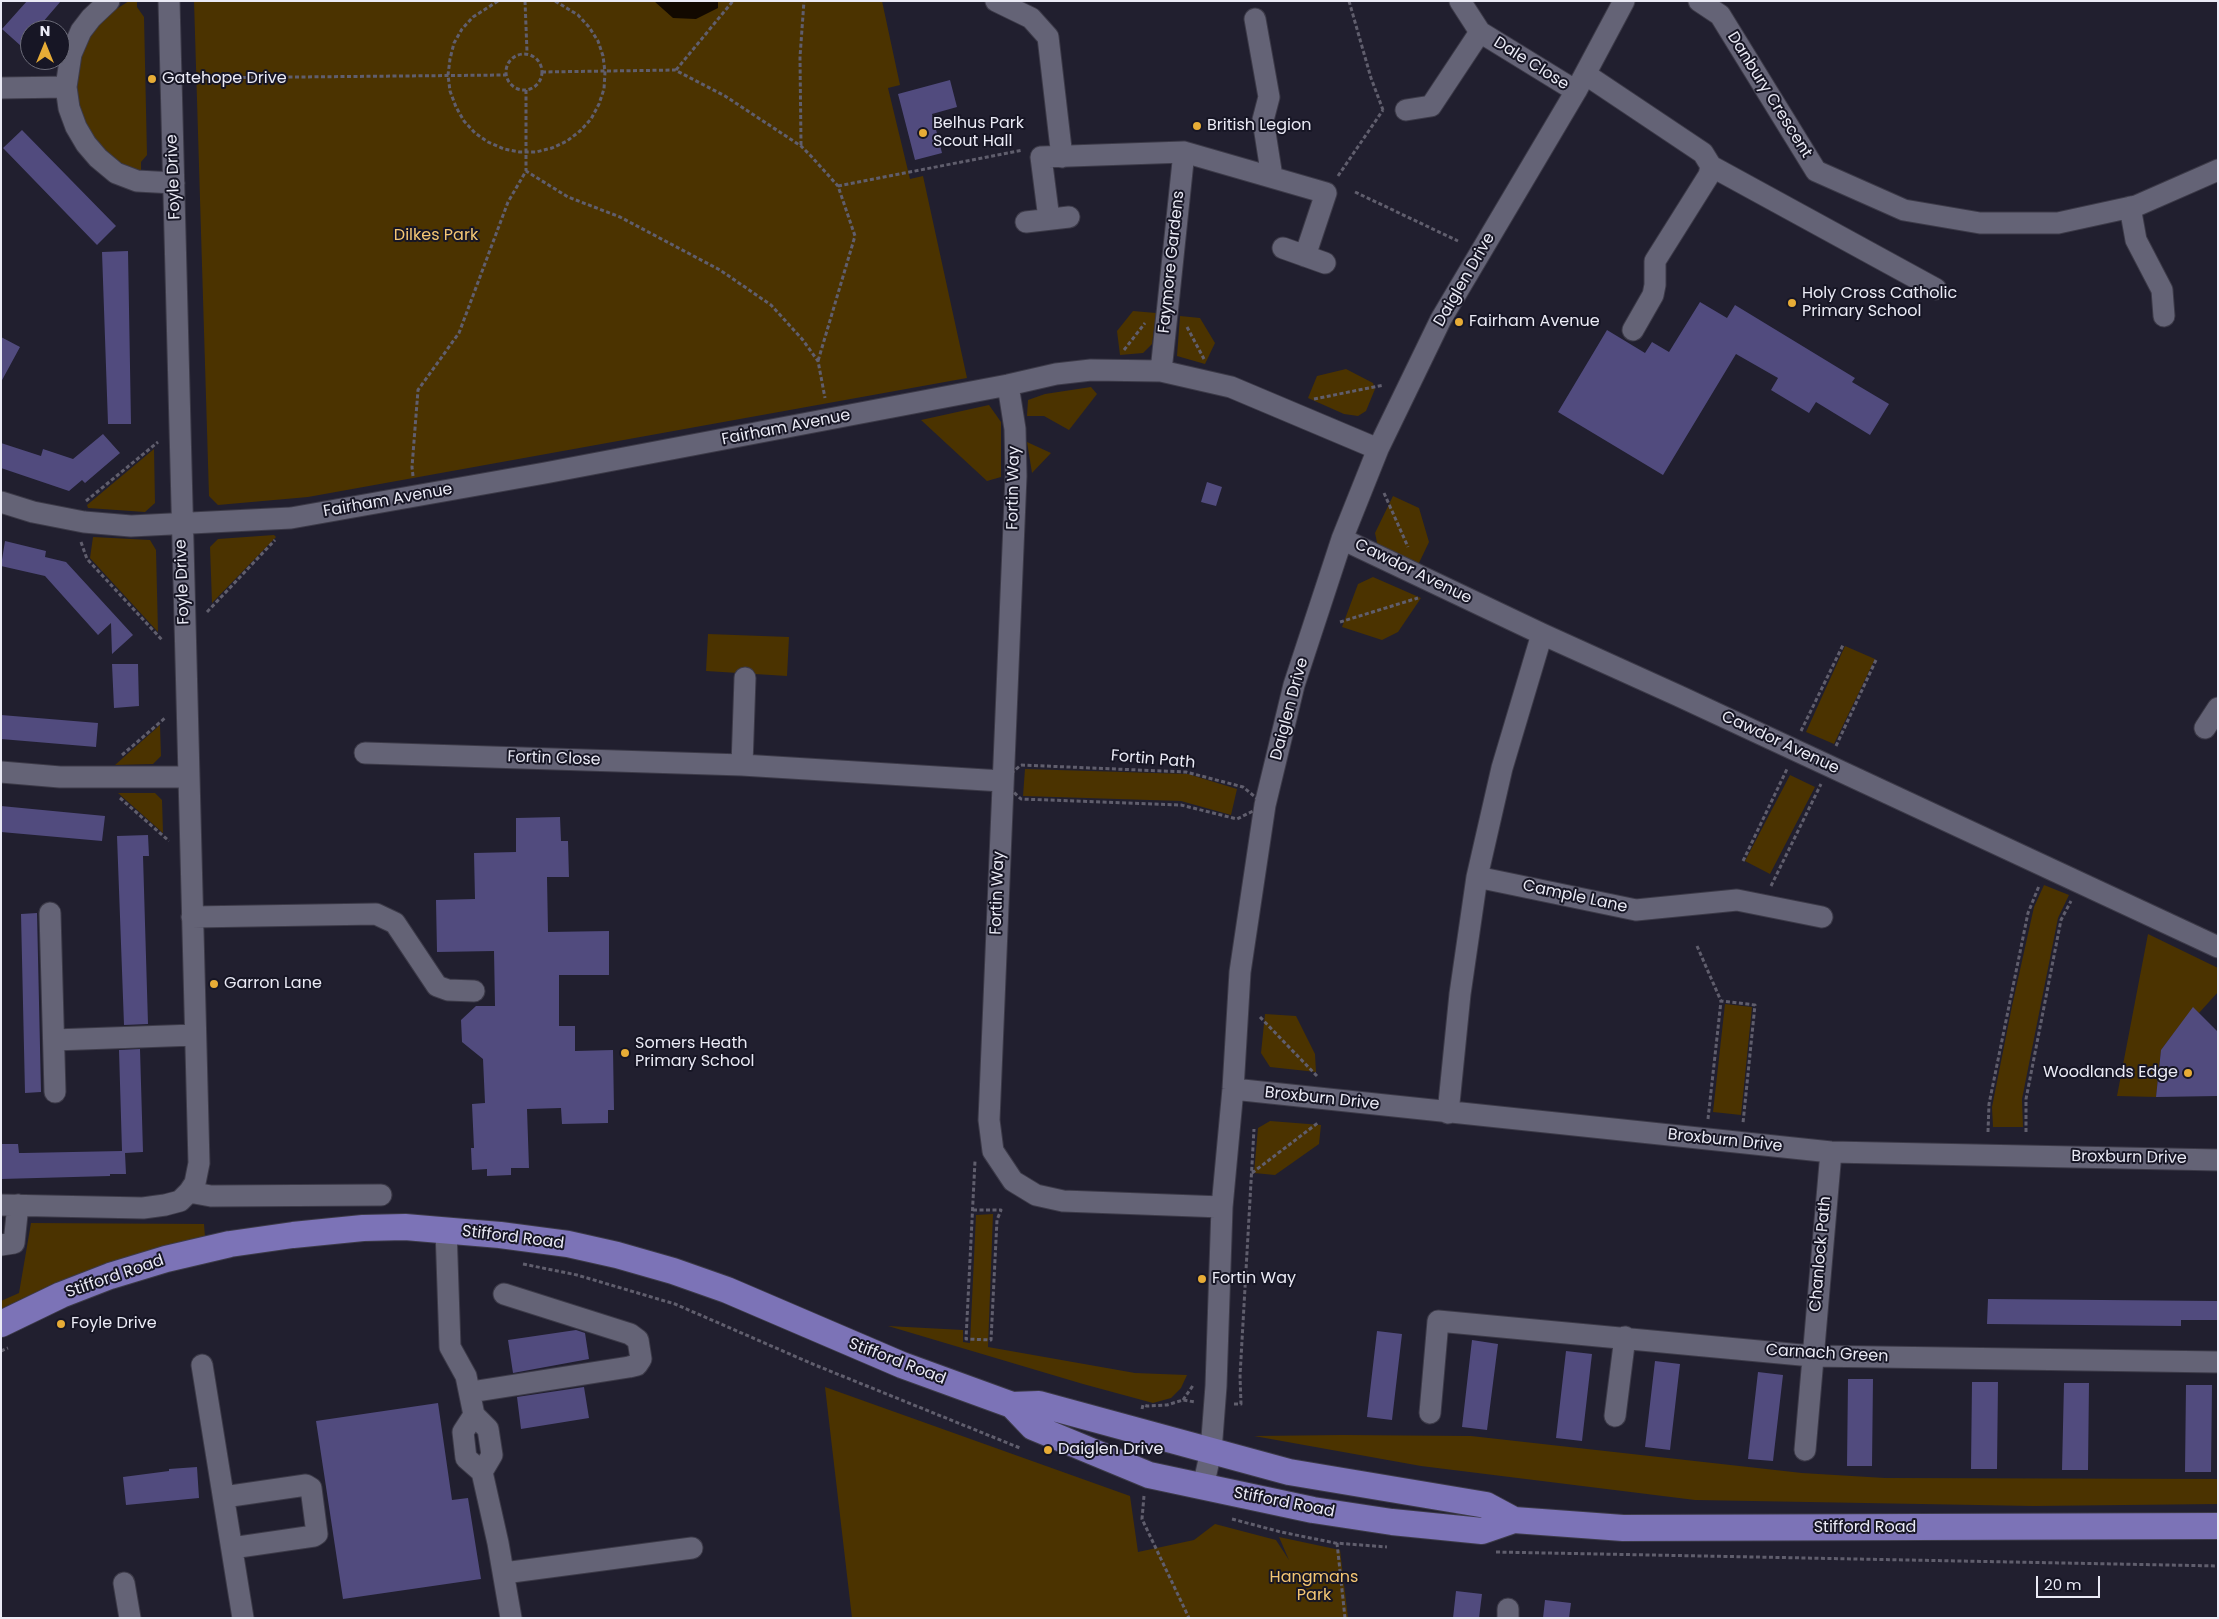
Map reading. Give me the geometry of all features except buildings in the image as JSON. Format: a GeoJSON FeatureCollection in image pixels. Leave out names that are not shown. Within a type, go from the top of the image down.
{"type":"FeatureCollection","features":[{"type":"Feature","properties":{"kind":"main road","name":"Stifford Road"},"geometry":{"type":"LineString","coordinates":[[6,1335],[61,1295],[110,1276],[166,1259],[230,1244],[293,1235],[362,1228],[405,1227],[446,1229],[568,1244],[617,1255],[673,1271],[727,1290],[821,1332],[902,1365],[1012,1405],[1039,1404],[1289,1472],[1486,1504],[1514,1520]]}},
{"type":"Feature","properties":{"kind":"main road","name":"Stifford Road"},"geometry":{"type":"LineString","coordinates":[[1012,1405],[1033,1427],[1149,1475],[1313,1510],[1392,1522],[1482,1530],[1514,1520],[1623,1528],[2218,1526]]}},
{"type":"Feature","properties":{"kind":"street"},"geometry":{"type":"LineString","coordinates":[[109,1],[90,18],[81,31],[71,54],[66,87],[69,108],[76,127],[98,158],[116,173],[137,181],[174,183]]}},
{"type":"Feature","properties":{"kind":"street","name":"Foyle Drive"},"geometry":{"type":"LineString","coordinates":[[169,1],[199,1163],[195,1183],[190,1192]]}},
{"type":"Feature","properties":{"kind":"street"},"geometry":{"type":"LineString","coordinates":[[996,1],[1032,18],[1048,37],[1061,150]]}},
{"type":"Feature","properties":{"kind":"street"},"geometry":{"type":"LineString","coordinates":[[1460,1],[1480,32]]}},
{"type":"Feature","properties":{"kind":"street","name":"Daiglen Drive"},"geometry":{"type":"LineString","coordinates":[[1203,1487],[1211,1451],[1216,1386],[1222,1207],[1234,1089],[1240,972],[1266,805],[1294,685],[1342,539],[1378,449],[1441,319],[1581,83],[1624,1]]}},
{"type":"Feature","properties":{"kind":"street","name":"Danbury Crescent"},"geometry":{"type":"LineString","coordinates":[[1699,1],[1720,15],[1816,170],[1904,210],[1980,223],[2058,222],[2130,207],[2218,170]]}},
{"type":"Feature","properties":{"kind":"street"},"geometry":{"type":"LineString","coordinates":[[1255,19],[1269,97],[1263,120],[1272,177]]}},
{"type":"Feature","properties":{"kind":"street","name":"Dale Close"},"geometry":{"type":"LineString","coordinates":[[1406,110],[1431,106],[1480,32],[1581,83],[1703,153],[1711,166]]}},
{"type":"Feature","properties":{"kind":"street"},"geometry":{"type":"LineString","coordinates":[[1,88],[66,87]]}},
{"type":"Feature","properties":{"kind":"street"},"geometry":{"type":"LineString","coordinates":[[1026,222],[1059,218],[1041,158],[1061,150],[1184,152],[1326,193],[1315,260],[1283,248]]}},
{"type":"Feature","properties":{"kind":"street","name":"Faymore Gardens"},"geometry":{"type":"LineString","coordinates":[[1161,371],[1184,152]]}},
{"type":"Feature","properties":{"kind":"street"},"geometry":{"type":"LineString","coordinates":[[1633,330],[1653,294],[1655,261],[1709,175],[1711,166],[1936,289]]}},
{"type":"Feature","properties":{"kind":"street"},"geometry":{"type":"LineString","coordinates":[[2130,207],[2136,240],[2162,290],[2164,316]]}},
{"type":"Feature","properties":{"kind":"street","name":"Fairham Avenue"},"geometry":{"type":"LineString","coordinates":[[1,502],[33,512],[84,522],[131,526],[291,518],[417,497],[828,420],[1056,374],[1091,370],[1161,371],[1231,387],[1378,449]]}},
{"type":"Feature","properties":{"kind":"street","name":"Fortin Way"},"geometry":{"type":"LineString","coordinates":[[1008,385],[1015,429],[1016,476],[989,1120],[993,1151],[1013,1181],[1036,1195],[1063,1200],[1222,1207]]}},
{"type":"Feature","properties":{"kind":"street","name":"Cawdor Avenue"},"geometry":{"type":"LineString","coordinates":[[1342,539],[1422,587],[1542,634],[2218,947]]}},
{"type":"Feature","properties":{"kind":"street"},"geometry":{"type":"LineString","coordinates":[[1448,1113],[1460,994],[1477,876],[1502,768],[1542,634]]}},
{"type":"Feature","properties":{"kind":"street"},"geometry":{"type":"LineString","coordinates":[[742,765],[745,678]]}},
{"type":"Feature","properties":{"kind":"street"},"geometry":{"type":"LineString","coordinates":[[2205,728],[2218,708]]}},
{"type":"Feature","properties":{"kind":"street","name":"Fortin Close"},"geometry":{"type":"LineString","coordinates":[[365,753],[742,765],[1002,781]]}},
{"type":"Feature","properties":{"kind":"street"},"geometry":{"type":"LineString","coordinates":[[1,772],[77,778],[189,777]]}},
{"type":"Feature","properties":{"kind":"street","name":"Cample Lane"},"geometry":{"type":"LineString","coordinates":[[1477,876],[1636,910],[1737,900],[1822,917]]}},
{"type":"Feature","properties":{"kind":"street"},"geometry":{"type":"LineString","coordinates":[[50,913],[56,1092]]}},
{"type":"Feature","properties":{"kind":"street"},"geometry":{"type":"LineString","coordinates":[[192,917],[376,914],[395,923],[437,986],[448,990],[474,991]]}},
{"type":"Feature","properties":{"kind":"street"},"geometry":{"type":"LineString","coordinates":[[54,1040],[195,1035]]}},
{"type":"Feature","properties":{"kind":"street","name":"Broxburn Drive"},"geometry":{"type":"LineString","coordinates":[[1234,1089],[1831,1152],[2218,1160]]}},
{"type":"Feature","properties":{"kind":"street","name":"Chanlock Path"},"geometry":{"type":"LineString","coordinates":[[1805,1450],[1831,1152]]}},
{"type":"Feature","properties":{"kind":"street"},"geometry":{"type":"LineString","coordinates":[[1,1245],[14,1243],[9,1205],[143,1208],[180,1201],[190,1192],[210,1196],[381,1195]]}},
{"type":"Feature","properties":{"kind":"street"},"geometry":{"type":"LineString","coordinates":[[446,1229],[450,1347],[466,1376],[471,1392],[474,1415],[488,1429],[492,1455],[482,1472],[504,1573],[511,1618]]}},
{"type":"Feature","properties":{"kind":"street"},"geometry":{"type":"LineString","coordinates":[[471,1392],[629,1367],[637,1365],[642,1359],[638,1340],[630,1334],[504,1294]]}},
{"type":"Feature","properties":{"kind":"street","name":"Carnach Green"},"geometry":{"type":"LineString","coordinates":[[1430,1413],[1438,1321],[1812,1356],[2218,1362]]}},
{"type":"Feature","properties":{"kind":"street"},"geometry":{"type":"LineString","coordinates":[[1615,1416],[1625,1337]]}},
{"type":"Feature","properties":{"kind":"street"},"geometry":{"type":"LineString","coordinates":[[202,1365],[243,1618]]}},
{"type":"Feature","properties":{"kind":"street"},"geometry":{"type":"LineString","coordinates":[[224,1497],[306,1485],[311,1488],[317,1530],[314,1536],[232,1548]]}},
{"type":"Feature","properties":{"kind":"street"},"geometry":{"type":"LineString","coordinates":[[504,1573],[692,1548]]}},
{"type":"Feature","properties":{"kind":"street"},"geometry":{"type":"LineString","coordinates":[[124,1583],[130,1618]]}},
{"type":"Feature","properties":{"kind":"path"},"geometry":{"type":"LineString","coordinates":[[498,1],[473,17],[462,29],[454,43],[448,75],[450,91],[464,121],[475,133],[488,142],[504,149],[526,152],[552,148],[567,141],[580,131],[591,119],[604,89],[605,72],[603,56],[598,41],[578,15],[555,1]]}},
{"type":"Feature","properties":{"kind":"path"},"geometry":{"type":"LineString","coordinates":[[525,1],[527,52],[538,61],[542,72],[538,83],[526,90],[511,85],[506,74],[508,63],[512,58],[527,52]]}},
{"type":"Feature","properties":{"kind":"path"},"geometry":{"type":"LineString","coordinates":[[676,70],[733,1]]}},
{"type":"Feature","properties":{"kind":"path"},"geometry":{"type":"LineString","coordinates":[[801,146],[800,57],[804,1]]}},
{"type":"Feature","properties":{"kind":"path"},"geometry":{"type":"LineString","coordinates":[[1349,1],[1360,45],[1383,110]]}},
{"type":"Feature","properties":{"kind":"path"},"geometry":{"type":"LineString","coordinates":[[542,72],[676,70],[725,96],[801,146],[838,186],[855,236],[818,361],[828,420]]}},
{"type":"Feature","properties":{"kind":"path"},"geometry":{"type":"LineString","coordinates":[[170,78],[506,74]]}},
{"type":"Feature","properties":{"kind":"path"},"geometry":{"type":"LineString","coordinates":[[417,497],[412,467],[418,390],[459,333],[508,202],[526,171],[526,90]]}},
{"type":"Feature","properties":{"kind":"path"},"geometry":{"type":"LineString","coordinates":[[1383,110],[1406,110]]}},
{"type":"Feature","properties":{"kind":"path"},"geometry":{"type":"LineString","coordinates":[[1335,180],[1383,110]]}},
{"type":"Feature","properties":{"kind":"path"},"geometry":{"type":"LineString","coordinates":[[838,186],[1061,150]]}},
{"type":"Feature","properties":{"kind":"path"},"geometry":{"type":"LineString","coordinates":[[526,171],[568,196],[620,217],[720,270],[771,305],[802,339],[818,361]]}},
{"type":"Feature","properties":{"kind":"path"},"geometry":{"type":"LineString","coordinates":[[1355,192],[1458,241]]}},
{"type":"Feature","properties":{"kind":"path"},"geometry":{"type":"LineString","coordinates":[[1120,355],[1150,317]]}},
{"type":"Feature","properties":{"kind":"path"},"geometry":{"type":"LineString","coordinates":[[1185,324],[1204,359]]}},
{"type":"Feature","properties":{"kind":"path"},"geometry":{"type":"LineString","coordinates":[[1310,400],[1384,384]]}},
{"type":"Feature","properties":{"kind":"path"},"geometry":{"type":"LineString","coordinates":[[84,503],[158,442]]}},
{"type":"Feature","properties":{"kind":"path"},"geometry":{"type":"LineString","coordinates":[[1340,622],[1422,587],[1384,493]]}},
{"type":"Feature","properties":{"kind":"path"},"geometry":{"type":"LineString","coordinates":[[78,533],[87,559],[163,641]]}},
{"type":"Feature","properties":{"kind":"path"},"geometry":{"type":"LineString","coordinates":[[207,612],[278,537]]}},
{"type":"Feature","properties":{"kind":"path"},"geometry":{"type":"LineString","coordinates":[[1801,732],[1842,645]]}},
{"type":"Feature","properties":{"kind":"path"},"geometry":{"type":"LineString","coordinates":[[1836,747],[1876,660]]}},
{"type":"Feature","properties":{"kind":"path"},"geometry":{"type":"LineString","coordinates":[[121,756],[165,718]]}},
{"type":"Feature","properties":{"kind":"path","name":"Fortin Path"},"geometry":{"type":"LineString","coordinates":[[1002,781],[1021,765],[1186,772],[1243,787],[1266,805]]}},
{"type":"Feature","properties":{"kind":"path"},"geometry":{"type":"LineString","coordinates":[[1743,861],[1787,768]]}},
{"type":"Feature","properties":{"kind":"path"},"geometry":{"type":"LineString","coordinates":[[1002,781],[1021,799],[1181,805],[1236,818],[1266,805]]}},
{"type":"Feature","properties":{"kind":"path"},"geometry":{"type":"LineString","coordinates":[[1765,906],[1773,878],[1822,782]]}},
{"type":"Feature","properties":{"kind":"path"},"geometry":{"type":"LineString","coordinates":[[118,796],[169,841]]}},
{"type":"Feature","properties":{"kind":"path"},"geometry":{"type":"LineString","coordinates":[[1988,1132],[1990,1104],[2028,913],[2042,879]]}},
{"type":"Feature","properties":{"kind":"path"},"geometry":{"type":"LineString","coordinates":[[2026,1132],[2026,1099],[2060,920],[2074,893]]}},
{"type":"Feature","properties":{"kind":"path"},"geometry":{"type":"LineString","coordinates":[[1697,946],[1721,1001],[1708,1121]]}},
{"type":"Feature","properties":{"kind":"path"},"geometry":{"type":"LineString","coordinates":[[1721,1001],[1755,1005],[1742,1125]]}},
{"type":"Feature","properties":{"kind":"path"},"geometry":{"type":"LineString","coordinates":[[1260,1017],[1318,1077]]}},
{"type":"Feature","properties":{"kind":"path"},"geometry":{"type":"LineString","coordinates":[[1252,1174],[1319,1122]]}},
{"type":"Feature","properties":{"kind":"path"},"geometry":{"type":"LineString","coordinates":[[1241,1404],[1242,1388],[1240,1376],[1254,1128]]}},
{"type":"Feature","properties":{"kind":"path"},"geometry":{"type":"LineString","coordinates":[[973,1210],[1001,1210],[997,1220],[991,1340],[966,1339],[975,1157],[993,1151]]}},
{"type":"Feature","properties":{"kind":"path"},"geometry":{"type":"LineString","coordinates":[[520,1263],[577,1275],[675,1304],[815,1365],[1026,1451]]}},
{"type":"Feature","properties":{"kind":"path"},"geometry":{"type":"LineString","coordinates":[[1,1351],[6,1335]]}},
{"type":"Feature","properties":{"kind":"path"},"geometry":{"type":"LineString","coordinates":[[1183,1400],[1195,1380]]}},
{"type":"Feature","properties":{"kind":"path"},"geometry":{"type":"LineString","coordinates":[[1143,1405],[1166,1405],[1183,1400],[1195,1402]]}},
{"type":"Feature","properties":{"kind":"path"},"geometry":{"type":"LineString","coordinates":[[1144,1492],[1142,1519],[1189,1618]]}},
{"type":"Feature","properties":{"kind":"path"},"geometry":{"type":"LineString","coordinates":[[1337,1543],[1345,1618]]}},
{"type":"Feature","properties":{"kind":"green space"},"geometry":{"type":"Polygon","coordinates":[[[129,1],[137,1],[137,7],[144,17],[147,155],[141,162],[141,172],[120,163],[100,147],[87,130],[78,106],[75,88],[83,46],[95,28],[107,15],[129,1]]]}},
{"type":"Feature","properties":{"kind":"green space","name":"Dilkes Park"},"geometry":{"type":"Polygon","coordinates":[[[194,1],[882,1],[900,85],[888,88],[910,179],[923,176],[967,378],[308,497],[218,505],[209,496],[194,1]]]}},
{"type":"Feature","properties":{"kind":"green space"},"geometry":{"type":"Polygon","coordinates":[[[1133,311],[1156,313],[1152,344],[1143,353],[1120,355],[1117,331],[1133,311]]]}},
{"type":"Feature","properties":{"kind":"green space"},"geometry":{"type":"Polygon","coordinates":[[[1180,316],[1200,318],[1215,343],[1205,364],[1177,356],[1180,316]]]}},
{"type":"Feature","properties":{"kind":"green space"},"geometry":{"type":"Polygon","coordinates":[[[1346,369],[1373,383],[1375,389],[1366,411],[1358,416],[1344,414],[1308,398],[1317,376],[1346,369]]]}},
{"type":"Feature","properties":{"kind":"green space"},"geometry":{"type":"Polygon","coordinates":[[[1091,387],[1097,394],[1069,430],[1044,416],[1027,416],[1028,400],[1045,394],[1091,387]]]}},
{"type":"Feature","properties":{"kind":"green space"},"geometry":{"type":"Polygon","coordinates":[[[989,405],[1001,422],[1001,477],[987,481],[921,420],[989,405]]]}},
{"type":"Feature","properties":{"kind":"green space"},"geometry":{"type":"Polygon","coordinates":[[[1027,442],[1051,453],[1032,473],[1027,442]]]}},
{"type":"Feature","properties":{"kind":"green space"},"geometry":{"type":"Polygon","coordinates":[[[154,449],[155,503],[145,512],[88,508],[87,505],[154,449]]]}},
{"type":"Feature","properties":{"kind":"green space"},"geometry":{"type":"Polygon","coordinates":[[[1393,496],[1419,508],[1429,542],[1418,565],[1378,547],[1375,533],[1393,496]]]}},
{"type":"Feature","properties":{"kind":"green space"},"geometry":{"type":"Polygon","coordinates":[[[274,535],[276,537],[212,603],[210,547],[218,539],[274,535]]]}},
{"type":"Feature","properties":{"kind":"green space"},"geometry":{"type":"Polygon","coordinates":[[[93,537],[150,540],[156,550],[158,632],[90,558],[93,537]]]}},
{"type":"Feature","properties":{"kind":"green space"},"geometry":{"type":"Polygon","coordinates":[[[1373,577],[1421,598],[1398,632],[1382,640],[1342,627],[1358,584],[1373,577]]]}},
{"type":"Feature","properties":{"kind":"green space"},"geometry":{"type":"Polygon","coordinates":[[[708,634],[789,637],[787,676],[706,671],[708,634]]]}},
{"type":"Feature","properties":{"kind":"green space"},"geometry":{"type":"Polygon","coordinates":[[[1845,646],[1875,659],[1834,744],[1806,732],[1845,646]]]}},
{"type":"Feature","properties":{"kind":"green space"},"geometry":{"type":"Polygon","coordinates":[[[160,725],[161,756],[153,764],[115,765],[160,725]]]}},
{"type":"Feature","properties":{"kind":"green space"},"geometry":{"type":"Polygon","coordinates":[[[1025,769],[1188,774],[1237,789],[1231,815],[1181,801],[1023,796],[1025,769]]]}},
{"type":"Feature","properties":{"kind":"green space"},"geometry":{"type":"Polygon","coordinates":[[[1790,775],[1815,787],[1770,874],[1745,861],[1790,775]]]}},
{"type":"Feature","properties":{"kind":"green space"},"geometry":{"type":"Polygon","coordinates":[[[118,793],[155,793],[162,800],[163,833],[118,793]]]}},
{"type":"Feature","properties":{"kind":"green space"},"geometry":{"type":"Polygon","coordinates":[[[2044,885],[2069,895],[2058,918],[2022,1099],[2023,1127],[1993,1127],[1992,1107],[2012,1006],[2034,907],[2044,885]]]}},
{"type":"Feature","properties":{"kind":"green space"},"geometry":{"type":"Polygon","coordinates":[[[2148,934],[2218,968],[2218,992],[2199,1013],[2193,1008],[2161,1050],[2156,1097],[2117,1096],[2148,934]]]}},
{"type":"Feature","properties":{"kind":"green space"},"geometry":{"type":"Polygon","coordinates":[[[1725,1004],[1752,1007],[1741,1115],[1713,1112],[1725,1004]]]}},
{"type":"Feature","properties":{"kind":"green space"},"geometry":{"type":"Polygon","coordinates":[[[1265,1014],[1296,1016],[1315,1054],[1316,1072],[1270,1067],[1261,1053],[1265,1014]]]}},
{"type":"Feature","properties":{"kind":"green space"},"geometry":{"type":"Polygon","coordinates":[[[1270,1121],[1321,1125],[1319,1144],[1275,1175],[1254,1173],[1258,1128],[1270,1121]]]}},
{"type":"Feature","properties":{"kind":"green space"},"geometry":{"type":"Polygon","coordinates":[[[993,1214],[988,1347],[1135,1373],[1187,1375],[1181,1388],[1171,1398],[1153,1403],[888,1326],[963,1330],[963,1342],[970,1343],[976,1215],[993,1214]]]}},
{"type":"Feature","properties":{"kind":"green space"},"geometry":{"type":"Polygon","coordinates":[[[31,1223],[204,1224],[205,1237],[167,1245],[72,1276],[1,1309],[1,1301],[19,1293],[31,1223]]]}},
{"type":"Feature","properties":{"kind":"green space","name":"Hangmans Park"},"geometry":{"type":"Polygon","coordinates":[[[825,1387],[1130,1496],[1138,1552],[1194,1540],[1215,1524],[1276,1540],[1289,1560],[1279,1537],[1340,1550],[1348,1618],[852,1618],[825,1387]]]}},
{"type":"Feature","properties":{"kind":"green space"},"geometry":{"type":"Polygon","coordinates":[[[1254,1436],[1471,1436],[1802,1473],[1885,1478],[2218,1479],[2218,1504],[2033,1506],[1695,1500],[1421,1466],[1254,1436]]]}},
{"type":"Feature","properties":{"kind":"shaded area"},"geometry":{"type":"Polygon","coordinates":[[[654,1],[718,1],[718,8],[696,19],[673,18],[654,1]]]}},
{"type":"Feature","properties":{"kind":"place","name":"Gatehope Drive"},"geometry":{"type":"Point","coordinates":[152,79]}},
{"type":"Feature","properties":{"kind":"place","name":"British Legion"},"geometry":{"type":"Point","coordinates":[1197,126]}},
{"type":"Feature","properties":{"kind":"place","name":"Belhus Park Scout Hall"},"geometry":{"type":"Point","coordinates":[923,133]}},
{"type":"Feature","properties":{"kind":"place","name":"Holy Cross Catholic Primary School"},"geometry":{"type":"Point","coordinates":[1792,303]}},
{"type":"Feature","properties":{"kind":"place","name":"Fairham Avenue"},"geometry":{"type":"Point","coordinates":[1459,322]}},
{"type":"Feature","properties":{"kind":"place","name":"Garron Lane"},"geometry":{"type":"Point","coordinates":[214,984]}},
{"type":"Feature","properties":{"kind":"place","name":"Somers Heath Primary School"},"geometry":{"type":"Point","coordinates":[625,1053]}},
{"type":"Feature","properties":{"kind":"place","name":"Woodlands Edge"},"geometry":{"type":"Point","coordinates":[2188,1073]}},
{"type":"Feature","properties":{"kind":"place","name":"Fortin Way"},"geometry":{"type":"Point","coordinates":[1202,1279]}},
{"type":"Feature","properties":{"kind":"place","name":"Foyle Drive"},"geometry":{"type":"Point","coordinates":[61,1324]}},
{"type":"Feature","properties":{"kind":"place","name":"Daiglen Drive"},"geometry":{"type":"Point","coordinates":[1048,1450]}}]}
